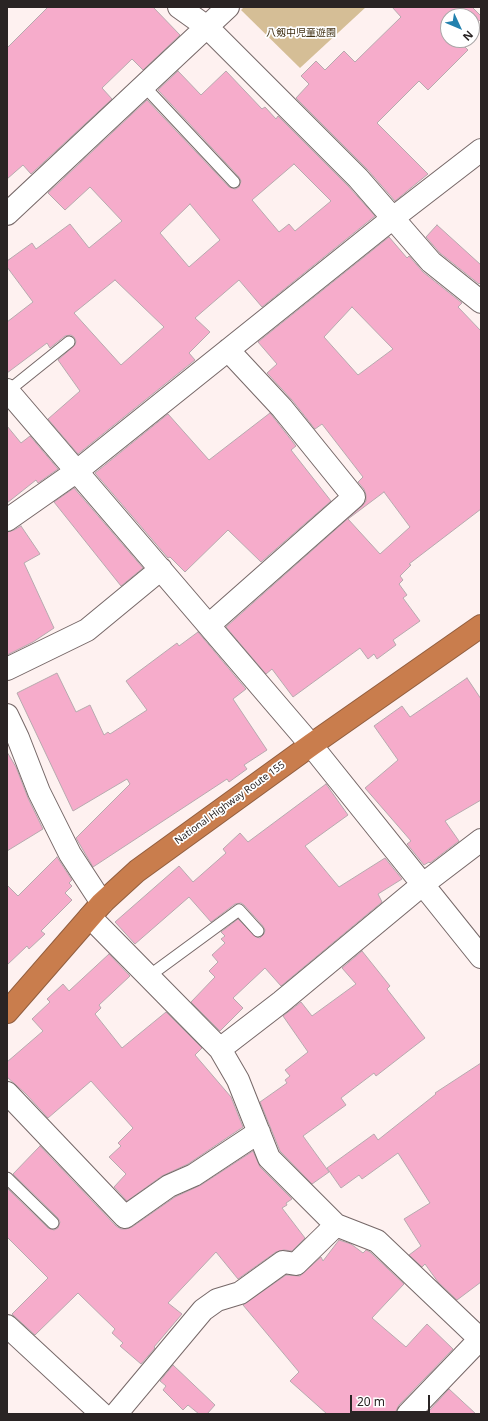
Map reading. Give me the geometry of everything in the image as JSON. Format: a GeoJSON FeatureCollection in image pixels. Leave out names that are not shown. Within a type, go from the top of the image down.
{"type":"FeatureCollection","features":[{"type":"Feature","properties":{"kind":"highway","name":"National Highway Route 155"},"geometry":{"type":"LineString","coordinates":[[7,1012],[96,910],[137,871],[311,745],[481,626]]}},
{"type":"Feature","properties":{"kind":"street"},"geometry":{"type":"LineString","coordinates":[[179,7],[207,27],[358,178],[431,262],[481,302]]}},
{"type":"Feature","properties":{"kind":"street"},"geometry":{"type":"LineString","coordinates":[[7,214],[228,7]]}},
{"type":"Feature","properties":{"kind":"street"},"geometry":{"type":"LineString","coordinates":[[7,520],[77,471],[393,218],[481,150]]}},
{"type":"Feature","properties":{"kind":"street"},"geometry":{"type":"LineString","coordinates":[[209,625],[354,497],[282,408],[228,350]]}},
{"type":"Feature","properties":{"kind":"street"},"geometry":{"type":"LineString","coordinates":[[7,390],[311,745],[481,957]]}},
{"type":"Feature","properties":{"kind":"street"},"geometry":{"type":"LineString","coordinates":[[7,669],[87,630],[161,569]]}},
{"type":"Feature","properties":{"kind":"street"},"geometry":{"type":"LineString","coordinates":[[7,715],[18,738],[39,792],[96,910],[149,976],[220,1049],[238,1080],[269,1158],[336,1225],[377,1241],[480,1339],[408,1414]]}},
{"type":"Feature","properties":{"kind":"street"},"geometry":{"type":"LineString","coordinates":[[220,1049],[422,885],[481,840]]}},
{"type":"Feature","properties":{"kind":"street"},"geometry":{"type":"LineString","coordinates":[[7,1093],[125,1217],[169,1186],[194,1175],[259,1132]]}},
{"type":"Feature","properties":{"kind":"street"},"geometry":{"type":"LineString","coordinates":[[116,1414],[203,1310],[217,1300],[240,1293],[283,1262],[296,1264],[336,1225]]}},
{"type":"Feature","properties":{"kind":"street"},"geometry":{"type":"LineString","coordinates":[[7,1326],[102,1414]]}},
{"type":"Feature","properties":{"kind":"lane"},"geometry":{"type":"LineString","coordinates":[[144,86],[234,182]]}},
{"type":"Feature","properties":{"kind":"lane"},"geometry":{"type":"LineString","coordinates":[[7,390],[69,342]]}},
{"type":"Feature","properties":{"kind":"lane"},"geometry":{"type":"LineString","coordinates":[[149,976],[239,910],[258,931]]}},
{"type":"Feature","properties":{"kind":"lane"},"geometry":{"type":"LineString","coordinates":[[7,1178],[53,1223]]}},
{"type":"Feature","properties":{"kind":"green space","name":"八剱中児童遊園"},"geometry":{"type":"Polygon","coordinates":[[[244,7],[366,7],[300,68],[241,10],[244,7]]]}},
{"type":"Feature","properties":{"kind":"building"},"geometry":{"type":"Polygon","coordinates":[[[48,7],[153,7],[180,35],[143,70],[132,59],[102,88],[112,99],[31,174],[23,165],[7,179],[7,48],[48,7]]]}},
{"type":"Feature","properties":{"kind":"building"},"geometry":{"type":"Polygon","coordinates":[[[392,7],[473,8],[440,8],[440,48],[466,48],[468,50],[428,90],[419,81],[377,123],[428,174],[395,201],[367,169],[296,98],[309,84],[301,76],[316,61],[325,70],[344,51],[355,62],[401,17],[392,7]]]}},
{"type":"Feature","properties":{"kind":"building"},"geometry":{"type":"Polygon","coordinates":[[[178,71],[201,95],[226,71],[262,109],[265,107],[276,119],[278,116],[349,187],[375,216],[262,307],[239,280],[195,318],[210,332],[189,353],[195,360],[78,454],[48,419],[80,391],[58,360],[75,345],[76,341],[74,337],[71,335],[65,336],[50,348],[47,343],[7,373],[7,322],[33,302],[7,267],[7,261],[32,243],[36,249],[70,224],[89,248],[122,221],[90,187],[65,210],[48,193],[147,100],[229,187],[235,189],[239,187],[241,181],[239,177],[158,90],[178,71]],[[294,164],[252,200],[279,232],[289,224],[295,231],[331,201],[294,164]],[[190,204],[160,233],[189,267],[220,240],[190,204]],[[115,280],[74,313],[121,365],[164,327],[115,280]]]}},
{"type":"Feature","properties":{"kind":"building"},"geometry":{"type":"Polygon","coordinates":[[[437,225],[481,265],[481,282],[479,284],[440,253],[426,237],[437,225]]]}},
{"type":"Feature","properties":{"kind":"building"},"geometry":{"type":"Polygon","coordinates":[[[389,237],[407,258],[409,256],[423,272],[462,303],[458,307],[481,331],[481,509],[409,564],[411,565],[400,576],[403,580],[399,584],[407,595],[403,598],[420,621],[393,640],[396,645],[377,659],[374,654],[368,659],[360,648],[293,697],[272,669],[266,674],[226,627],[362,506],[366,501],[366,495],[364,489],[358,482],[363,477],[322,424],[315,429],[292,400],[267,373],[277,364],[258,342],[389,237]],[[352,307],[324,337],[358,375],[393,349],[352,307]],[[384,492],[348,519],[380,554],[410,527],[384,492]]]}},
{"type":"Feature","properties":{"kind":"building"},"geometry":{"type":"Polygon","coordinates":[[[270,413],[296,446],[291,450],[331,501],[261,562],[228,530],[185,572],[170,557],[168,558],[95,473],[168,414],[209,460],[270,413]]]}},
{"type":"Feature","properties":{"kind":"building"},"geometry":{"type":"Polygon","coordinates":[[[7,426],[21,443],[30,436],[58,469],[38,483],[36,480],[7,503],[7,426]]]}},
{"type":"Feature","properties":{"kind":"building"},"geometry":{"type":"Polygon","coordinates":[[[74,488],[143,568],[121,586],[54,502],[74,488]]]}},
{"type":"Feature","properties":{"kind":"building"},"geometry":{"type":"Polygon","coordinates":[[[21,526],[40,554],[24,563],[54,628],[33,642],[7,655],[7,532],[21,526]]]}},
{"type":"Feature","properties":{"kind":"building"},"geometry":{"type":"Polygon","coordinates":[[[198,632],[246,689],[233,699],[267,750],[244,765],[247,769],[229,782],[227,779],[93,867],[76,838],[130,784],[127,779],[73,811],[17,693],[57,673],[76,712],[90,705],[104,735],[108,732],[110,734],[147,710],[126,681],[177,643],[179,646],[198,632]]]}},
{"type":"Feature","properties":{"kind":"building"},"geometry":{"type":"Polygon","coordinates":[[[467,678],[481,699],[481,800],[445,821],[459,841],[430,863],[429,862],[424,865],[407,844],[411,841],[365,788],[398,760],[374,726],[402,706],[410,717],[467,678]]]}},
{"type":"Feature","properties":{"kind":"building"},"geometry":{"type":"Polygon","coordinates":[[[7,752],[16,767],[28,798],[43,829],[7,851],[7,752]]]}},
{"type":"Feature","properties":{"kind":"building"},"geometry":{"type":"Polygon","coordinates":[[[326,784],[348,815],[305,846],[339,887],[385,858],[402,879],[378,894],[382,902],[281,986],[265,968],[233,998],[243,1008],[220,1031],[191,1002],[215,977],[209,971],[218,962],[212,955],[225,943],[221,939],[225,936],[221,932],[238,919],[256,937],[260,938],[264,934],[265,930],[263,926],[244,905],[241,903],[235,904],[211,922],[189,897],[135,944],[115,922],[179,866],[193,882],[226,853],[223,849],[240,833],[248,842],[326,784]]]}},
{"type":"Feature","properties":{"kind":"building"},"geometry":{"type":"Polygon","coordinates":[[[57,857],[72,880],[69,883],[72,886],[65,893],[72,900],[41,931],[45,934],[29,949],[27,946],[7,965],[7,885],[18,896],[57,857]]]}},
{"type":"Feature","properties":{"kind":"building"},"geometry":{"type":"Polygon","coordinates":[[[362,951],[390,986],[387,989],[425,1038],[376,1076],[374,1073],[341,1098],[346,1105],[303,1136],[329,1172],[312,1184],[280,1151],[260,1102],[287,1083],[285,1080],[290,1076],[285,1070],[308,1052],[283,1016],[301,1002],[312,1016],[356,984],[342,968],[362,951]]]}},
{"type":"Feature","properties":{"kind":"building"},"geometry":{"type":"Polygon","coordinates":[[[109,954],[130,976],[99,1005],[101,1008],[95,1014],[122,1048],[166,1012],[202,1048],[195,1055],[231,1097],[243,1127],[188,1164],[162,1176],[127,1201],[114,1187],[126,1174],[109,1157],[121,1146],[118,1143],[133,1128],[91,1081],[48,1118],[26,1094],[7,1077],[7,1062],[43,1031],[32,1019],[50,1002],[47,999],[63,984],[69,991],[109,954]]]}},
{"type":"Feature","properties":{"kind":"building"},"geometry":{"type":"Polygon","coordinates":[[[481,1063],[481,1282],[457,1300],[438,1282],[425,1264],[422,1267],[409,1255],[421,1246],[404,1219],[430,1203],[398,1153],[362,1179],[359,1175],[341,1188],[327,1168],[374,1134],[378,1140],[436,1094],[435,1093],[481,1063]]]}},
{"type":"Feature","properties":{"kind":"building"},"geometry":{"type":"Polygon","coordinates":[[[40,1146],[116,1226],[121,1229],[132,1227],[175,1197],[201,1185],[253,1151],[260,1167],[292,1199],[282,1208],[305,1238],[292,1251],[284,1250],[276,1252],[238,1279],[216,1252],[168,1303],[182,1314],[141,1364],[120,1346],[123,1343],[112,1333],[115,1329],[78,1293],[35,1335],[12,1314],[48,1278],[7,1237],[7,1188],[48,1228],[54,1230],[58,1228],[60,1222],[58,1218],[13,1174],[40,1146]]]}},
{"type":"Feature","properties":{"kind":"building"},"geometry":{"type":"Polygon","coordinates":[[[339,1240],[351,1244],[363,1253],[366,1250],[370,1252],[404,1284],[372,1318],[406,1347],[427,1324],[453,1349],[399,1405],[396,1414],[327,1414],[290,1381],[299,1372],[243,1305],[286,1275],[300,1276],[321,1257],[323,1261],[339,1240]]]}},
{"type":"Feature","properties":{"kind":"building"},"geometry":{"type":"Polygon","coordinates":[[[173,1365],[215,1405],[207,1414],[199,1414],[188,1405],[183,1410],[163,1390],[166,1386],[160,1381],[173,1365]]]}},
{"type":"Feature","properties":{"kind":"building"},"geometry":{"type":"Polygon","coordinates":[[[449,1389],[476,1414],[430,1414],[428,1412],[449,1389]]]}}]}
